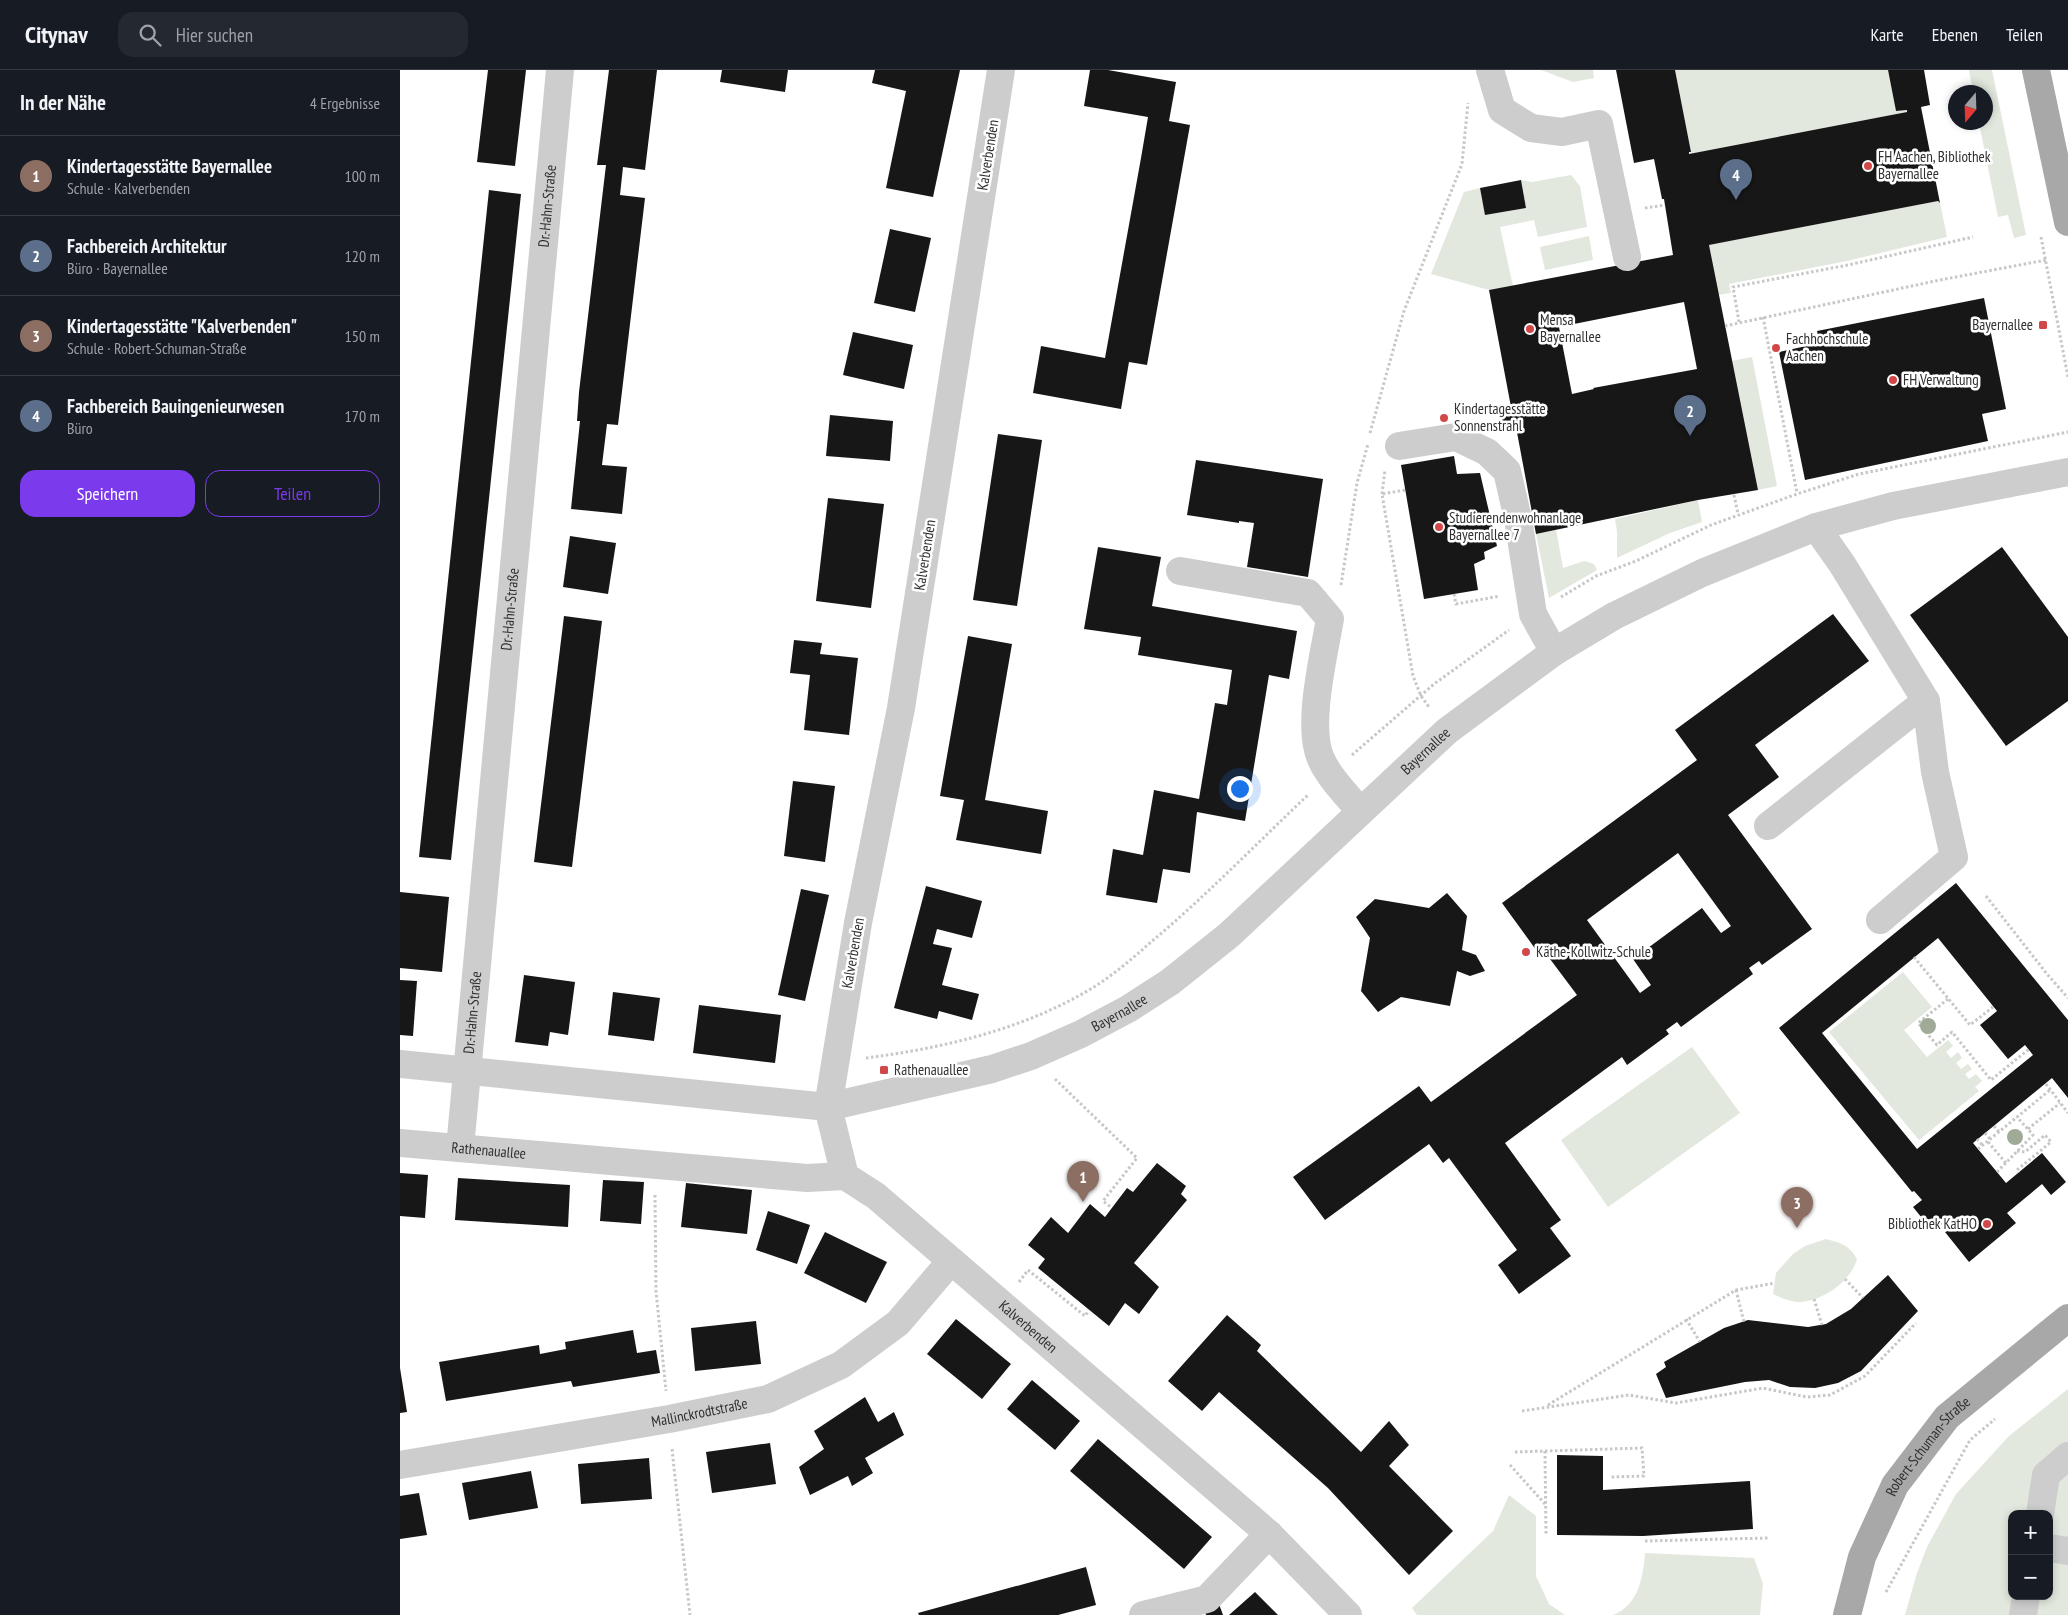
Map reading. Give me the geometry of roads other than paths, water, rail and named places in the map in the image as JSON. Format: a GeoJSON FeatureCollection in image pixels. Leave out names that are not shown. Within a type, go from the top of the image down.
{"type":"FeatureCollection","features":[{"type":"Feature","properties":{"kind":"main road"},"geometry":{"type":"LineString","coordinates":[[2036,70],[2068,222]]}},
{"type":"Feature","properties":{"kind":"main road","name":"Robert-Schuman-Straße"},"geometry":{"type":"LineString","coordinates":[[1847,1615],[1862,1557],[1895,1485],[1947,1417],[2068,1318]]}},
{"type":"Feature","properties":{"kind":"street","name":"Dr.-Hahn-Straße"},"geometry":{"type":"LineString","coordinates":[[460,1148],[560,70]]}},
{"type":"Feature","properties":{"kind":"street","name":"Kalverbenden"},"geometry":{"type":"LineString","coordinates":[[1001,70],[901,708],[858,923],[828,1107],[845,1176],[876,1196],[1270,1534],[1348,1615]]}},
{"type":"Feature","properties":{"kind":"street"},"geometry":{"type":"LineString","coordinates":[[1490,70],[1502,110],[1531,128],[1562,132],[1599,124],[1627,257]]}},
{"type":"Feature","properties":{"kind":"street"},"geometry":{"type":"LineString","coordinates":[[1392,457],[1456,437],[1486,452],[1507,471],[1518,519],[1533,614],[1554,652]]}},
{"type":"Feature","properties":{"kind":"street","name":"Bayernallee"},"geometry":{"type":"LineString","coordinates":[[828,1107],[992,1069],[1031,1056],[1104,1021],[1170,982],[1229,934],[1447,731],[1554,652],[1614,616],[1702,573],[1816,526],[1893,506],[2068,472]]}},
{"type":"Feature","properties":{"kind":"street"},"geometry":{"type":"LineString","coordinates":[[1816,526],[1842,564],[1926,701],[1935,772],[1954,857],[1880,920]]}},
{"type":"Feature","properties":{"kind":"street"},"geometry":{"type":"LineString","coordinates":[[1180,570],[1308,593],[1330,619],[1314,728],[1320,758],[1330,774],[1360,811]]}},
{"type":"Feature","properties":{"kind":"street"},"geometry":{"type":"LineString","coordinates":[[1768,826],[1926,701]]}},
{"type":"Feature","properties":{"kind":"street"},"geometry":{"type":"LineString","coordinates":[[400,1064],[828,1107]]}},
{"type":"Feature","properties":{"kind":"street","name":"Rathenauallee"},"geometry":{"type":"LineString","coordinates":[[400,1143],[807,1178],[845,1176]]}},
{"type":"Feature","properties":{"kind":"street","name":"Mallinckrodtstraße"},"geometry":{"type":"LineString","coordinates":[[400,1465],[669,1419],[768,1399],[841,1365],[898,1323],[951,1261]]}},
{"type":"Feature","properties":{"kind":"street"},"geometry":{"type":"LineString","coordinates":[[2041,1510],[2046,1475],[2068,1456]]}},
{"type":"Feature","properties":{"kind":"street"},"geometry":{"type":"LineString","coordinates":[[1143,1615],[1207,1599],[1270,1534]]}},
{"type":"Feature","properties":{"kind":"street"},"geometry":{"type":"LineString","coordinates":[[2053,1549],[2068,1551]]}},
{"type":"Feature","properties":{"kind":"street"},"geometry":{"type":"LineString","coordinates":[[2023,1615],[2025,1600]]}},
{"type":"Feature","properties":{"kind":"place","name":"FH Aachen, Bibliothek Bayernallee"},"geometry":{"type":"Point","coordinates":[1868,166]}},
{"type":"Feature","properties":{"kind":"place","name":"Fachbereich Bauingenieurwesen"},"geometry":{"type":"Point","coordinates":[1736,200]}},
{"type":"Feature","properties":{"kind":"place","name":"Bayernallee"},"geometry":{"type":"Point","coordinates":[2043,325]}},
{"type":"Feature","properties":{"kind":"place","name":"Mensa Bayernallee"},"geometry":{"type":"Point","coordinates":[1530,329]}},
{"type":"Feature","properties":{"kind":"place","name":"Fachhochschule Aachen"},"geometry":{"type":"Point","coordinates":[1776,348]}},
{"type":"Feature","properties":{"kind":"place","name":"FH Verwaltung"},"geometry":{"type":"Point","coordinates":[1893,380]}},
{"type":"Feature","properties":{"kind":"place","name":"Kindertagesstätte Sonnenstrahl"},"geometry":{"type":"Point","coordinates":[1444,418]}},
{"type":"Feature","properties":{"kind":"place","name":"Fachbereich Architektur"},"geometry":{"type":"Point","coordinates":[1690,436]}},
{"type":"Feature","properties":{"kind":"place","name":"Studierendenwohnanlage Bayernallee 7"},"geometry":{"type":"Point","coordinates":[1439,527]}},
{"type":"Feature","properties":{"kind":"place","name":"Käthe-Kollwitz-Schule"},"geometry":{"type":"Point","coordinates":[1526,952]}},
{"type":"Feature","properties":{"kind":"place","name":"Rathenauallee"},"geometry":{"type":"Point","coordinates":[884,1070]}},
{"type":"Feature","properties":{"kind":"place","name":"Kindertagesstätte Bayernallee"},"geometry":{"type":"Point","coordinates":[1083,1202]}},
{"type":"Feature","properties":{"kind":"place","name":"Bibliothek KatHO"},"geometry":{"type":"Point","coordinates":[1987,1224]}},
{"type":"Feature","properties":{"kind":"place","name":"Kindertagesstätte \"Kalverbenden\""},"geometry":{"type":"Point","coordinates":[1797,1228]}}]}
